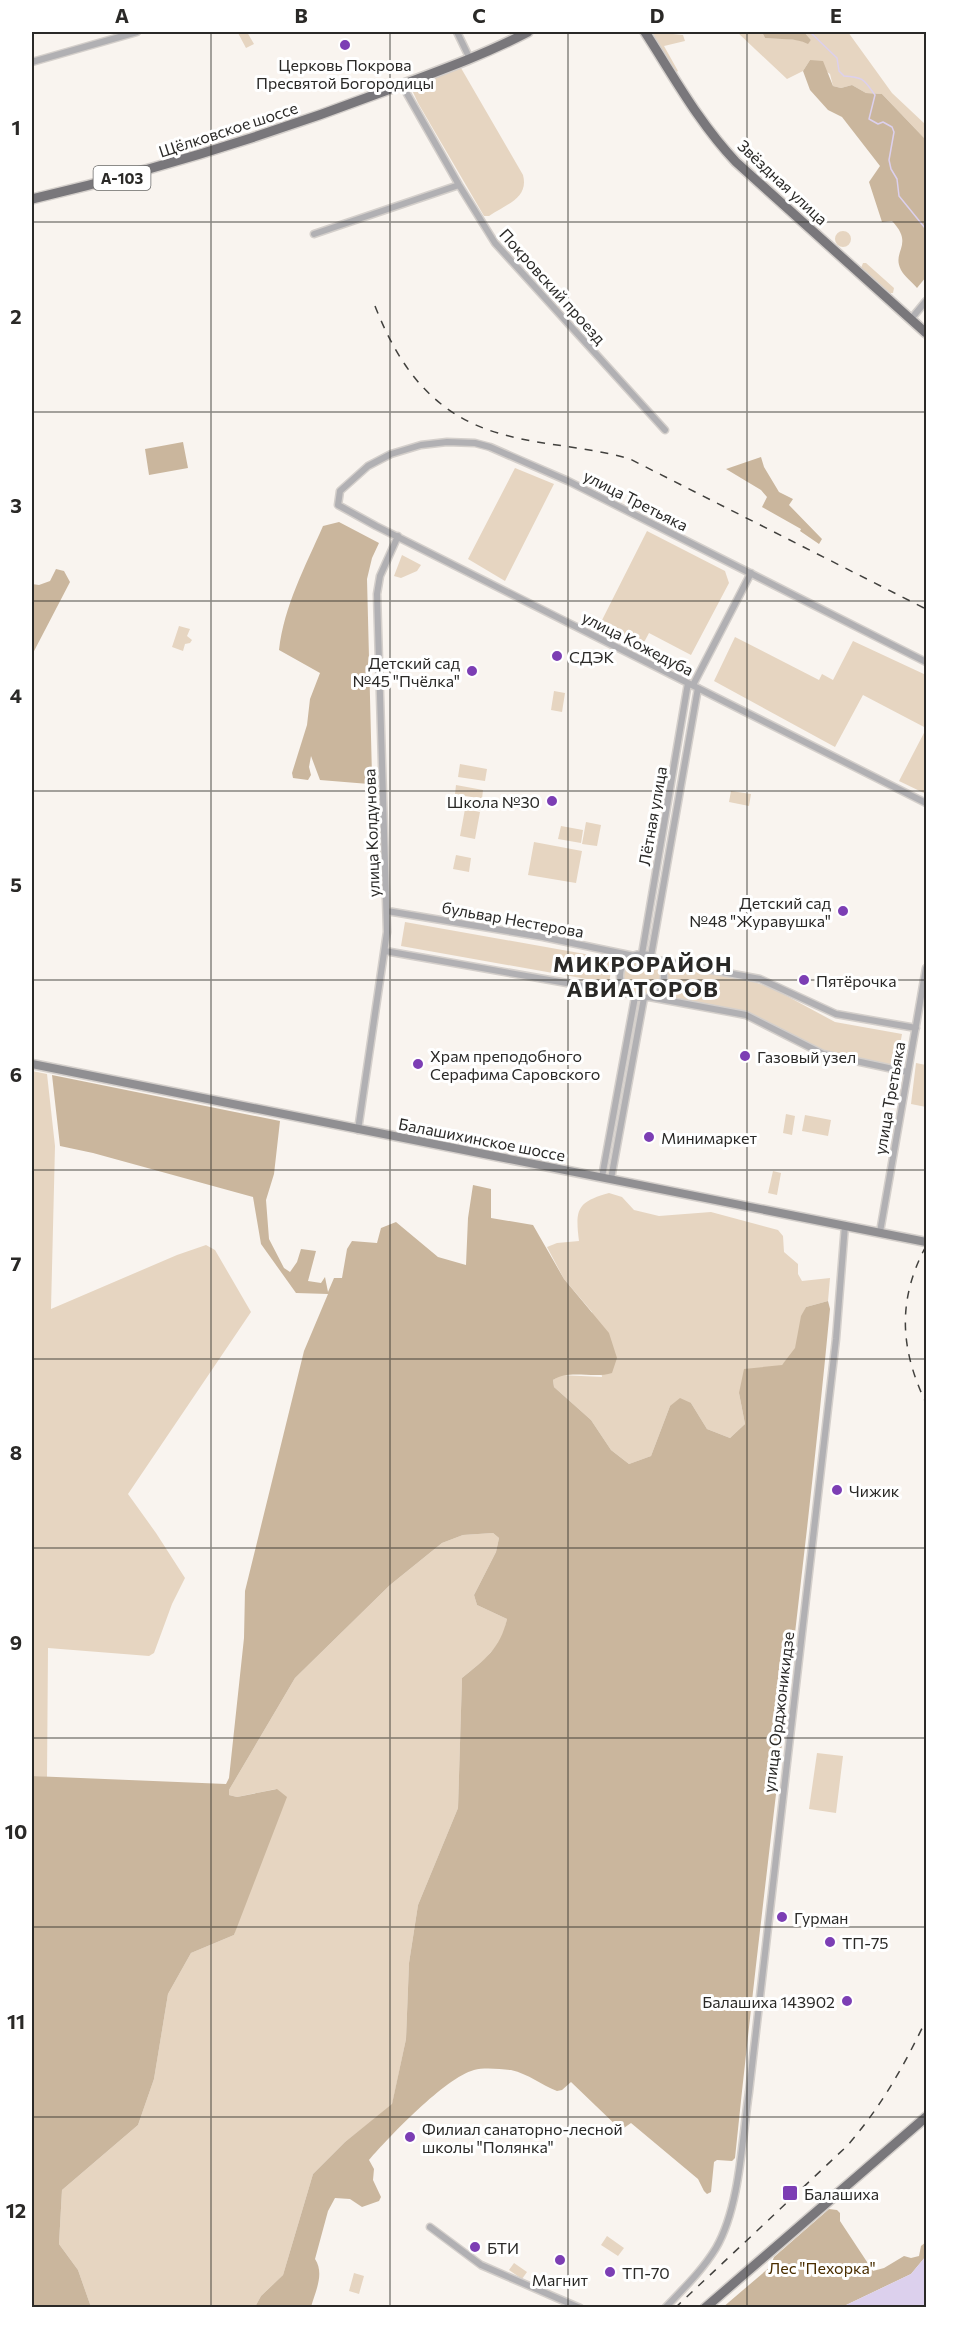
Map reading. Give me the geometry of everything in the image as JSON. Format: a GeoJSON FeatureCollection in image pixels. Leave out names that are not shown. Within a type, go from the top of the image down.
{"type":"FeatureCollection","features":[{"type":"Feature","properties":{"kind":"main road","name":"Щёлковское шоссе"},"geometry":{"type":"LineString","coordinates":[[32,200],[212,152],[402,85],[470,59],[528,32]]}},
{"type":"Feature","properties":{"kind":"main road","name":"Звёздная улица"},"geometry":{"type":"LineString","coordinates":[[645,32],[714,139],[736,162],[927,333]]}},
{"type":"Feature","properties":{"kind":"main road","name":"Балашихинское шоссе"},"geometry":{"type":"LineString","coordinates":[[32,1064],[927,1242]]}},
{"type":"Feature","properties":{"kind":"main road"},"geometry":{"type":"LineString","coordinates":[[705,2307],[927,2117]]}},
{"type":"Feature","properties":{"kind":"street"},"geometry":{"type":"LineString","coordinates":[[32,62],[137,32]]}},
{"type":"Feature","properties":{"kind":"street"},"geometry":{"type":"LineString","coordinates":[[457,32],[470,59]]}},
{"type":"Feature","properties":{"kind":"street","name":"Покровский проезд"},"geometry":{"type":"LineString","coordinates":[[402,85],[495,243],[665,430]]}},
{"type":"Feature","properties":{"kind":"street"},"geometry":{"type":"LineString","coordinates":[[314,234],[459,185]]}},
{"type":"Feature","properties":{"kind":"street"},"geometry":{"type":"LineString","coordinates":[[911,319],[927,301]]}},
{"type":"Feature","properties":{"kind":"street","name":"улица Третьяка"},"geometry":{"type":"LineString","coordinates":[[338,505],[340,491],[368,466],[391,454],[421,445],[447,442],[475,443],[507,453],[563,478],[927,662]]}},
{"type":"Feature","properties":{"kind":"street","name":"улица Кожедуба"},"geometry":{"type":"LineString","coordinates":[[338,505],[927,803]]}},
{"type":"Feature","properties":{"kind":"street","name":"улица Колдунова"},"geometry":{"type":"LineString","coordinates":[[358,1130],[385,951],[387,911],[377,594],[380,576],[398,536]]}},
{"type":"Feature","properties":{"kind":"street","name":"Лётная улица"},"geometry":{"type":"LineString","coordinates":[[642,954],[693,685],[751,573]]}},
{"type":"Feature","properties":{"kind":"street","name":"Лётная улица"},"geometry":{"type":"LineString","coordinates":[[654,958],[693,685]]}},
{"type":"Feature","properties":{"kind":"street","name":"бульвар Нестерова"},"geometry":{"type":"LineString","coordinates":[[387,911],[543,937],[634,956]]}},
{"type":"Feature","properties":{"kind":"street"},"geometry":{"type":"LineString","coordinates":[[385,951],[746,1015],[823,1054],[908,1072]]}},
{"type":"Feature","properties":{"kind":"street"},"geometry":{"type":"LineString","coordinates":[[632,995],[621,983],[620,977],[624,964],[634,956],[642,954],[760,979],[837,1014],[916,1028]]}},
{"type":"Feature","properties":{"kind":"street"},"geometry":{"type":"LineString","coordinates":[[607,1178],[646,997],[659,990],[663,984],[664,971],[654,958]]}},
{"type":"Feature","properties":{"kind":"street","name":"улица Третьяка"},"geometry":{"type":"LineString","coordinates":[[879,1232],[927,968]]}},
{"type":"Feature","properties":{"kind":"street"},"geometry":{"type":"LineString","coordinates":[[607,1178],[632,995]]}},
{"type":"Feature","properties":{"kind":"street","name":"улица Орджоникидзе"},"geometry":{"type":"LineString","coordinates":[[665,2307],[694,2277],[716,2248],[734,2202],[749,2092],[830,1392],[844,1225]]}},
{"type":"Feature","properties":{"kind":"street"},"geometry":{"type":"LineString","coordinates":[[430,2228],[482,2265],[580,2307]]}},
{"type":"Feature","properties":{"kind":"shaded area"},"geometry":{"type":"Polygon","coordinates":[[[247,32],[254,44],[246,48],[238,33],[247,32]]]}},
{"type":"Feature","properties":{"kind":"shaded area"},"geometry":{"type":"Polygon","coordinates":[[[653,32],[683,35],[685,41],[664,46],[678,71],[675,73],[657,43],[653,32]]]}},
{"type":"Feature","properties":{"kind":"shaded area"},"geometry":{"type":"Polygon","coordinates":[[[737,32],[762,32],[765,38],[792,39],[808,43],[811,40],[804,32],[848,32],[892,93],[926,125],[926,140],[882,94],[866,93],[852,85],[841,88],[833,86],[830,74],[810,60],[803,71],[787,79],[737,32]]]}},
{"type":"Feature","properties":{"kind":"shaded area"},"geometry":{"type":"Polygon","coordinates":[[[461,68],[523,175],[524,183],[520,195],[489,216],[484,216],[412,90],[415,85],[461,68]]]}},
{"type":"Feature","properties":{"kind":"shaded area"},"geometry":{"type":"Polygon","coordinates":[[[840,231],[846,231],[851,239],[849,245],[840,247],[835,242],[835,236],[840,231]]]}},
{"type":"Feature","properties":{"kind":"shaded area"},"geometry":{"type":"Polygon","coordinates":[[[863,263],[866,263],[894,288],[893,293],[890,293],[861,268],[863,263]]]}},
{"type":"Feature","properties":{"kind":"shaded area"},"geometry":{"type":"Polygon","coordinates":[[[515,468],[554,484],[505,581],[468,559],[515,468]]]}},
{"type":"Feature","properties":{"kind":"shaded area"},"geometry":{"type":"Polygon","coordinates":[[[647,531],[725,571],[729,583],[691,655],[649,633],[641,648],[598,628],[647,531]]]}},
{"type":"Feature","properties":{"kind":"shaded area"},"geometry":{"type":"Polygon","coordinates":[[[402,555],[421,565],[417,571],[401,578],[394,576],[402,555]]]}},
{"type":"Feature","properties":{"kind":"shaded area"},"geometry":{"type":"Polygon","coordinates":[[[179,626],[190,629],[187,636],[192,640],[185,644],[183,651],[172,647],[179,626]]]}},
{"type":"Feature","properties":{"kind":"shaded area"},"geometry":{"type":"Polygon","coordinates":[[[735,637],[819,680],[822,674],[833,680],[853,641],[926,675],[926,728],[863,695],[835,747],[714,681],[735,637]]]}},
{"type":"Feature","properties":{"kind":"shaded area"},"geometry":{"type":"Polygon","coordinates":[[[554,691],[565,693],[562,712],[551,710],[554,691]]]}},
{"type":"Feature","properties":{"kind":"shaded area"},"geometry":{"type":"Polygon","coordinates":[[[926,729],[926,794],[899,781],[926,729]]]}},
{"type":"Feature","properties":{"kind":"shaded area"},"geometry":{"type":"Polygon","coordinates":[[[460,764],[487,769],[485,781],[458,777],[460,764]]]}},
{"type":"Feature","properties":{"kind":"shaded area"},"geometry":{"type":"Polygon","coordinates":[[[456,785],[483,790],[482,799],[455,794],[456,785]]]}},
{"type":"Feature","properties":{"kind":"shaded area"},"geometry":{"type":"Polygon","coordinates":[[[731,791],[751,794],[749,806],[729,802],[731,791]]]}},
{"type":"Feature","properties":{"kind":"shaded area"},"geometry":{"type":"Polygon","coordinates":[[[462,798],[482,801],[481,811],[461,807],[462,798]]]}},
{"type":"Feature","properties":{"kind":"shaded area"},"geometry":{"type":"Polygon","coordinates":[[[465,809],[480,812],[475,839],[460,836],[465,809]]]}},
{"type":"Feature","properties":{"kind":"shaded area"},"geometry":{"type":"Polygon","coordinates":[[[586,822],[601,825],[597,846],[582,844],[586,822]]]}},
{"type":"Feature","properties":{"kind":"shaded area"},"geometry":{"type":"Polygon","coordinates":[[[561,826],[583,830],[581,843],[558,839],[561,826]]]}},
{"type":"Feature","properties":{"kind":"shaded area"},"geometry":{"type":"Polygon","coordinates":[[[534,842],[582,851],[576,883],[528,875],[534,842]]]}},
{"type":"Feature","properties":{"kind":"shaded area"},"geometry":{"type":"Polygon","coordinates":[[[456,855],[471,858],[469,872],[453,869],[456,855]]]}},
{"type":"Feature","properties":{"kind":"shaded area"},"geometry":{"type":"Polygon","coordinates":[[[405,922],[613,959],[609,983],[401,946],[405,922]]]}},
{"type":"Feature","properties":{"kind":"shaded area"},"geometry":{"type":"Polygon","coordinates":[[[642,957],[655,963],[661,976],[655,989],[642,995],[629,989],[623,976],[629,963],[642,957]]]}},
{"type":"Feature","properties":{"kind":"shaded area"},"geometry":{"type":"Polygon","coordinates":[[[669,965],[745,979],[772,988],[835,1022],[902,1034],[896,1067],[818,1050],[745,1012],[663,997],[669,965]]]}},
{"type":"Feature","properties":{"kind":"shaded area"},"geometry":{"type":"Polygon","coordinates":[[[916,1063],[926,1065],[926,1107],[911,1104],[916,1063]]]}},
{"type":"Feature","properties":{"kind":"shaded area"},"geometry":{"type":"Polygon","coordinates":[[[32,1071],[47,1074],[55,1146],[51,1309],[177,1255],[206,1245],[215,1250],[251,1312],[128,1494],[185,1578],[172,1604],[154,1653],[149,1656],[48,1648],[47,1777],[32,1776],[32,1071]]]}},
{"type":"Feature","properties":{"kind":"shaded area"},"geometry":{"type":"Polygon","coordinates":[[[786,1114],[795,1116],[792,1135],[783,1133],[786,1114]]]}},
{"type":"Feature","properties":{"kind":"shaded area"},"geometry":{"type":"Polygon","coordinates":[[[805,1115],[831,1120],[828,1136],[802,1131],[805,1115]]]}},
{"type":"Feature","properties":{"kind":"shaded area"},"geometry":{"type":"Polygon","coordinates":[[[773,1171],[781,1173],[777,1195],[768,1193],[773,1171]]]}},
{"type":"Feature","properties":{"kind":"shaded area"},"geometry":{"type":"Polygon","coordinates":[[[609,1193],[622,1197],[634,1210],[659,1216],[711,1212],[778,1230],[783,1236],[784,1252],[798,1264],[798,1274],[802,1281],[830,1278],[828,1301],[806,1307],[797,1344],[790,1356],[770,1374],[739,1393],[745,1424],[730,1438],[707,1429],[691,1403],[670,1406],[651,1456],[629,1464],[611,1450],[591,1420],[554,1387],[553,1380],[560,1375],[602,1377],[592,1312],[564,1279],[547,1247],[557,1243],[579,1241],[578,1214],[580,1208],[590,1200],[609,1193]]]}},
{"type":"Feature","properties":{"kind":"shaded area"},"geometry":{"type":"Polygon","coordinates":[[[493,1533],[499,1538],[496,1552],[474,1595],[477,1605],[507,1619],[503,1638],[485,1659],[462,1678],[458,1808],[418,1905],[409,1963],[406,2039],[392,2105],[345,2142],[313,2174],[283,2275],[261,2296],[255,2307],[91,2307],[78,2270],[59,2244],[62,2190],[138,2125],[154,2079],[168,1994],[191,1953],[234,1935],[276,1789],[237,1797],[229,1795],[229,1790],[295,1678],[390,1585],[442,1543],[463,1535],[493,1533]]]}},
{"type":"Feature","properties":{"kind":"shaded area"},"geometry":{"type":"Polygon","coordinates":[[[817,1753],[843,1756],[836,1813],[809,1809],[817,1753]]]}},
{"type":"Feature","properties":{"kind":"shaded area"},"geometry":{"type":"Polygon","coordinates":[[[607,2236],[624,2248],[618,2256],[601,2245],[607,2236]]]}},
{"type":"Feature","properties":{"kind":"shaded area"},"geometry":{"type":"Polygon","coordinates":[[[926,2256],[926,2307],[842,2307],[911,2274],[926,2256]]]}},
{"type":"Feature","properties":{"kind":"shaded area"},"geometry":{"type":"Polygon","coordinates":[[[514,2263],[527,2272],[522,2279],[509,2270],[514,2263]]]}},
{"type":"Feature","properties":{"kind":"shaded area"},"geometry":{"type":"Polygon","coordinates":[[[354,2273],[364,2276],[359,2294],[349,2291],[354,2273]]]}},
{"type":"Feature","properties":{"kind":"green space"},"geometry":{"type":"Polygon","coordinates":[[[762,32],[804,32],[811,40],[808,44],[765,38],[762,32]]]}},
{"type":"Feature","properties":{"kind":"green space"},"geometry":{"type":"Polygon","coordinates":[[[810,60],[823,61],[833,86],[841,88],[852,85],[866,93],[882,94],[926,140],[926,277],[917,288],[902,272],[899,263],[902,236],[899,229],[892,221],[882,222],[869,182],[880,166],[842,117],[828,110],[810,90],[803,71],[810,60]]]}},
{"type":"Feature","properties":{"kind":"green space"},"geometry":{"type":"Polygon","coordinates":[[[183,442],[188,468],[149,475],[145,449],[183,442]]]}},
{"type":"Feature","properties":{"kind":"green space"},"geometry":{"type":"Polygon","coordinates":[[[761,457],[764,467],[779,492],[793,499],[789,505],[822,539],[819,544],[800,531],[801,529],[762,507],[767,497],[761,490],[726,469],[761,457]]]}},
{"type":"Feature","properties":{"kind":"green space"},"geometry":{"type":"Polygon","coordinates":[[[339,522],[379,543],[372,558],[367,579],[372,776],[369,784],[320,780],[311,756],[309,767],[311,775],[308,780],[293,778],[292,773],[307,725],[310,699],[320,673],[279,650],[285,618],[296,587],[323,526],[339,522]]]}},
{"type":"Feature","properties":{"kind":"green space"},"geometry":{"type":"Polygon","coordinates":[[[56,569],[64,571],[70,582],[32,655],[32,584],[39,585],[50,581],[56,569]]]}},
{"type":"Feature","properties":{"kind":"green space"},"geometry":{"type":"Polygon","coordinates":[[[52,1075],[280,1121],[274,1174],[266,1200],[269,1239],[284,1268],[290,1272],[297,1262],[301,1249],[316,1251],[308,1281],[321,1283],[325,1277],[328,1292],[334,1278],[342,1278],[347,1249],[352,1241],[377,1243],[381,1228],[396,1222],[438,1257],[466,1265],[468,1218],[473,1185],[491,1189],[491,1218],[533,1225],[564,1279],[609,1333],[617,1358],[612,1373],[566,1375],[553,1380],[554,1387],[591,1420],[611,1450],[629,1464],[651,1456],[670,1406],[680,1398],[691,1403],[707,1429],[730,1438],[745,1424],[739,1393],[744,1369],[782,1365],[795,1348],[801,1316],[806,1307],[828,1301],[830,1309],[796,1627],[735,2158],[732,2161],[717,2160],[714,2162],[711,2192],[707,2194],[698,2179],[631,2123],[621,2130],[571,2082],[562,2090],[557,2091],[511,2070],[487,2068],[474,2070],[448,2084],[434,2096],[404,2123],[369,2160],[374,2169],[373,2180],[381,2197],[379,2201],[362,2207],[350,2199],[335,2198],[328,2211],[315,2259],[319,2277],[311,2307],[255,2307],[261,2296],[283,2275],[313,2174],[345,2142],[392,2104],[406,2039],[409,1963],[418,1905],[458,1808],[462,1678],[496,1646],[507,1619],[477,1605],[474,1595],[496,1552],[499,1538],[493,1533],[463,1535],[442,1543],[390,1585],[295,1678],[229,1790],[229,1795],[237,1797],[277,1789],[287,1797],[234,1935],[191,1953],[168,1994],[154,2079],[138,2125],[62,2190],[59,2244],[78,2270],[91,2307],[32,2307],[32,1776],[226,1784],[229,1778],[244,1638],[245,1591],[304,1351],[328,1294],[296,1293],[261,1244],[253,1197],[60,1146],[52,1075]]]}},
{"type":"Feature","properties":{"kind":"green space","name":"Лес \"Пехорка\""},"geometry":{"type":"Polygon","coordinates":[[[829,2209],[840,2213],[840,2221],[873,2271],[884,2268],[904,2256],[911,2258],[919,2256],[921,2246],[926,2242],[926,2256],[911,2274],[842,2307],[722,2308],[770,2267],[774,2257],[829,2209]]]}},
{"type":"Feature","properties":{"kind":"waterway"},"geometry":{"type":"LineString","coordinates":[[810,32],[837,58],[839,71],[844,76],[863,80],[875,95],[869,119],[892,127],[894,132],[889,160],[897,179],[899,196],[925,228],[926,233]]}},
{"type":"Feature","properties":{"kind":"railway"},"geometry":{"type":"LineString","coordinates":[[375,306],[395,349],[421,385],[437,401],[475,425],[514,437],[630,459],[926,609]]}},
{"type":"Feature","properties":{"kind":"railway"},"geometry":{"type":"LineString","coordinates":[[926,1246],[910,1286],[905,1324],[911,1363],[926,1403]]}},
{"type":"Feature","properties":{"kind":"railway"},"geometry":{"type":"LineString","coordinates":[[675,2308],[847,2146],[891,2086],[926,2020]]}},
{"type":"Feature","properties":{"kind":"place","name":"Церковь Покрова Пресвятой Богородицы"},"geometry":{"type":"Point","coordinates":[345,45]}},
{"type":"Feature","properties":{"kind":"place","name":"СДЭК"},"geometry":{"type":"Point","coordinates":[557,656]}},
{"type":"Feature","properties":{"kind":"place","name":"Детский сад №45 \"Пчёлка\""},"geometry":{"type":"Point","coordinates":[472,671]}},
{"type":"Feature","properties":{"kind":"place","name":"Школа №30"},"geometry":{"type":"Point","coordinates":[552,801]}},
{"type":"Feature","properties":{"kind":"place","name":"Детский сад №48 \"Журавушка\""},"geometry":{"type":"Point","coordinates":[843,911]}},
{"type":"Feature","properties":{"kind":"place","name":"Пятёрочка"},"geometry":{"type":"Point","coordinates":[804,980]}},
{"type":"Feature","properties":{"kind":"place","name":"Газовый узел"},"geometry":{"type":"Point","coordinates":[745,1056]}},
{"type":"Feature","properties":{"kind":"place","name":"Храм преподобного Серафима Саровского"},"geometry":{"type":"Point","coordinates":[418,1064]}},
{"type":"Feature","properties":{"kind":"place","name":"Минимаркет"},"geometry":{"type":"Point","coordinates":[649,1137]}},
{"type":"Feature","properties":{"kind":"place","name":"Чижик"},"geometry":{"type":"Point","coordinates":[837,1490]}},
{"type":"Feature","properties":{"kind":"place","name":"Гурман"},"geometry":{"type":"Point","coordinates":[782,1917]}},
{"type":"Feature","properties":{"kind":"place","name":"ТП-75"},"geometry":{"type":"Point","coordinates":[830,1942]}},
{"type":"Feature","properties":{"kind":"place","name":"Балашиха 143902"},"geometry":{"type":"Point","coordinates":[847,2001]}},
{"type":"Feature","properties":{"kind":"place","name":"Филиал санаторно-лесной школы \"Полянка\""},"geometry":{"type":"Point","coordinates":[410,2137]}},
{"type":"Feature","properties":{"kind":"place","name":"Балашиха"},"geometry":{"type":"Point","coordinates":[790,2193]}},
{"type":"Feature","properties":{"kind":"place","name":"БТИ"},"geometry":{"type":"Point","coordinates":[475,2247]}},
{"type":"Feature","properties":{"kind":"place","name":"Магнит"},"geometry":{"type":"Point","coordinates":[560,2260]}},
{"type":"Feature","properties":{"kind":"place","name":"ТП-70"},"geometry":{"type":"Point","coordinates":[610,2272]}},
{"type":"Feature","properties":{"kind":"district","name":"МИКРОРАЙОН АВИАТОРОВ"},"geometry":{"type":"Point","coordinates":[643,976]}}]}
